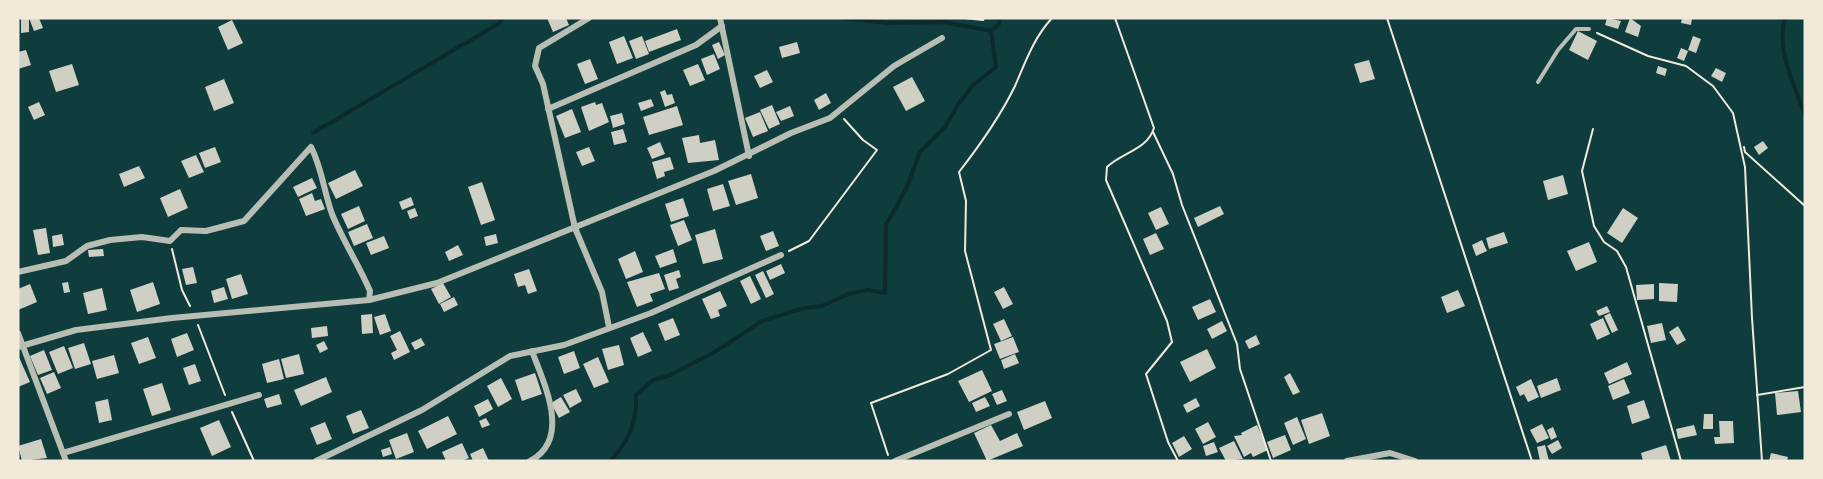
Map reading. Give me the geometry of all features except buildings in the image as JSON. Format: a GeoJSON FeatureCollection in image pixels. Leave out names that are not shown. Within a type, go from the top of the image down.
{"type":"FeatureCollection","features":[{"type":"Feature","properties":{"kind":"street"},"geometry":{"type":"LineString","coordinates":[[588,18],[539,48],[535,66],[543,84],[575,228],[602,292],[609,327]]}},
{"type":"Feature","properties":{"kind":"street"},"geometry":{"type":"LineString","coordinates":[[720,18],[749,156]]}},
{"type":"Feature","properties":{"kind":"street"},"geometry":{"type":"LineString","coordinates":[[548,109],[696,45],[722,26]]}},
{"type":"Feature","properties":{"kind":"street"},"geometry":{"type":"LineString","coordinates":[[20,346],[76,330],[195,316],[369,300],[437,283],[749,156],[791,133],[830,118],[894,66],[942,38]]}},
{"type":"Feature","properties":{"kind":"street"},"geometry":{"type":"LineString","coordinates":[[18,272],[66,261],[87,246],[110,240],[142,237],[170,241],[181,230],[206,231],[244,221],[311,147],[320,163],[322,182],[333,216],[370,291],[369,300]]}},
{"type":"Feature","properties":{"kind":"street"},"geometry":{"type":"LineString","coordinates":[[316,461],[422,410],[510,356],[564,345],[682,300],[781,255]]}},
{"type":"Feature","properties":{"kind":"street"},"geometry":{"type":"LineString","coordinates":[[18,333],[20,346],[66,461]]}},
{"type":"Feature","properties":{"kind":"street"},"geometry":{"type":"LineString","coordinates":[[530,461],[538,457],[549,445],[553,417],[532,351]]}},
{"type":"Feature","properties":{"kind":"street"},"geometry":{"type":"LineString","coordinates":[[63,453],[259,395]]}},
{"type":"Feature","properties":{"kind":"street"},"geometry":{"type":"LineString","coordinates":[[895,461],[1009,414]]}},
{"type":"Feature","properties":{"kind":"street"},"geometry":{"type":"LineString","coordinates":[[1347,461],[1390,453],[1416,461]]}},
{"type":"Feature","properties":{"kind":"lane"},"geometry":{"type":"LineString","coordinates":[[1538,82],[1558,50],[1576,29],[1589,29]]}},
{"type":"Feature","properties":{"kind":"path"},"geometry":{"type":"LineString","coordinates":[[964,18],[983,20],[984,18]]}},
{"type":"Feature","properties":{"kind":"path"},"geometry":{"type":"LineString","coordinates":[[890,461],[871,404],[948,374],[991,350],[965,251],[966,201],[959,172],[988,134],[1014,87],[1032,45],[1052,18]]}},
{"type":"Feature","properties":{"kind":"path"},"geometry":{"type":"LineString","coordinates":[[1115,18],[1154,128],[1150,139],[1141,147],[1118,157],[1107,167],[1106,180],[1167,321],[1172,342],[1146,374],[1168,442],[1178,461]]}},
{"type":"Feature","properties":{"kind":"path"},"geometry":{"type":"LineString","coordinates":[[1387,18],[1532,461]]}},
{"type":"Feature","properties":{"kind":"path"},"geometry":{"type":"LineString","coordinates":[[1589,29],[1648,56],[1686,66],[1713,86],[1733,113],[1745,152],[1805,206]]}},
{"type":"Feature","properties":{"kind":"path"},"geometry":{"type":"LineString","coordinates":[[1733,113],[1745,167],[1762,461]]}},
{"type":"Feature","properties":{"kind":"path"},"geometry":{"type":"LineString","coordinates":[[781,255],[809,241],[877,150],[851,129],[847,120],[830,118]]}},
{"type":"Feature","properties":{"kind":"path"},"geometry":{"type":"LineString","coordinates":[[1593,129],[1582,171],[1594,226],[1604,242],[1617,251],[1626,267],[1681,461]]}},
{"type":"Feature","properties":{"kind":"path"},"geometry":{"type":"LineString","coordinates":[[1152,132],[1173,174],[1182,205],[1238,344],[1240,369],[1271,461]]}},
{"type":"Feature","properties":{"kind":"path"},"geometry":{"type":"LineString","coordinates":[[170,241],[182,290],[195,316],[229,405],[254,461]]}},
{"type":"Feature","properties":{"kind":"path"},"geometry":{"type":"LineString","coordinates":[[1757,395],[1805,387]]}},
{"type":"Feature","properties":{"kind":"waterway"},"geometry":{"type":"LineString","coordinates":[[313,133],[498,24],[503,18]]}},
{"type":"Feature","properties":{"kind":"waterway"},"geometry":{"type":"LineString","coordinates":[[842,18],[888,23],[944,22],[991,31]]}},
{"type":"Feature","properties":{"kind":"waterway"},"geometry":{"type":"LineString","coordinates":[[611,461],[631,431],[636,395],[653,380],[668,376],[713,353],[762,321],[804,308],[822,306],[848,294],[868,290],[885,293],[886,225],[906,189],[920,152],[945,127],[973,85],[996,67],[991,31],[999,24],[1000,18]]}},
{"type":"Feature","properties":{"kind":"waterway"},"geometry":{"type":"LineString","coordinates":[[1785,18],[1784,54],[1805,114]]}}]}
